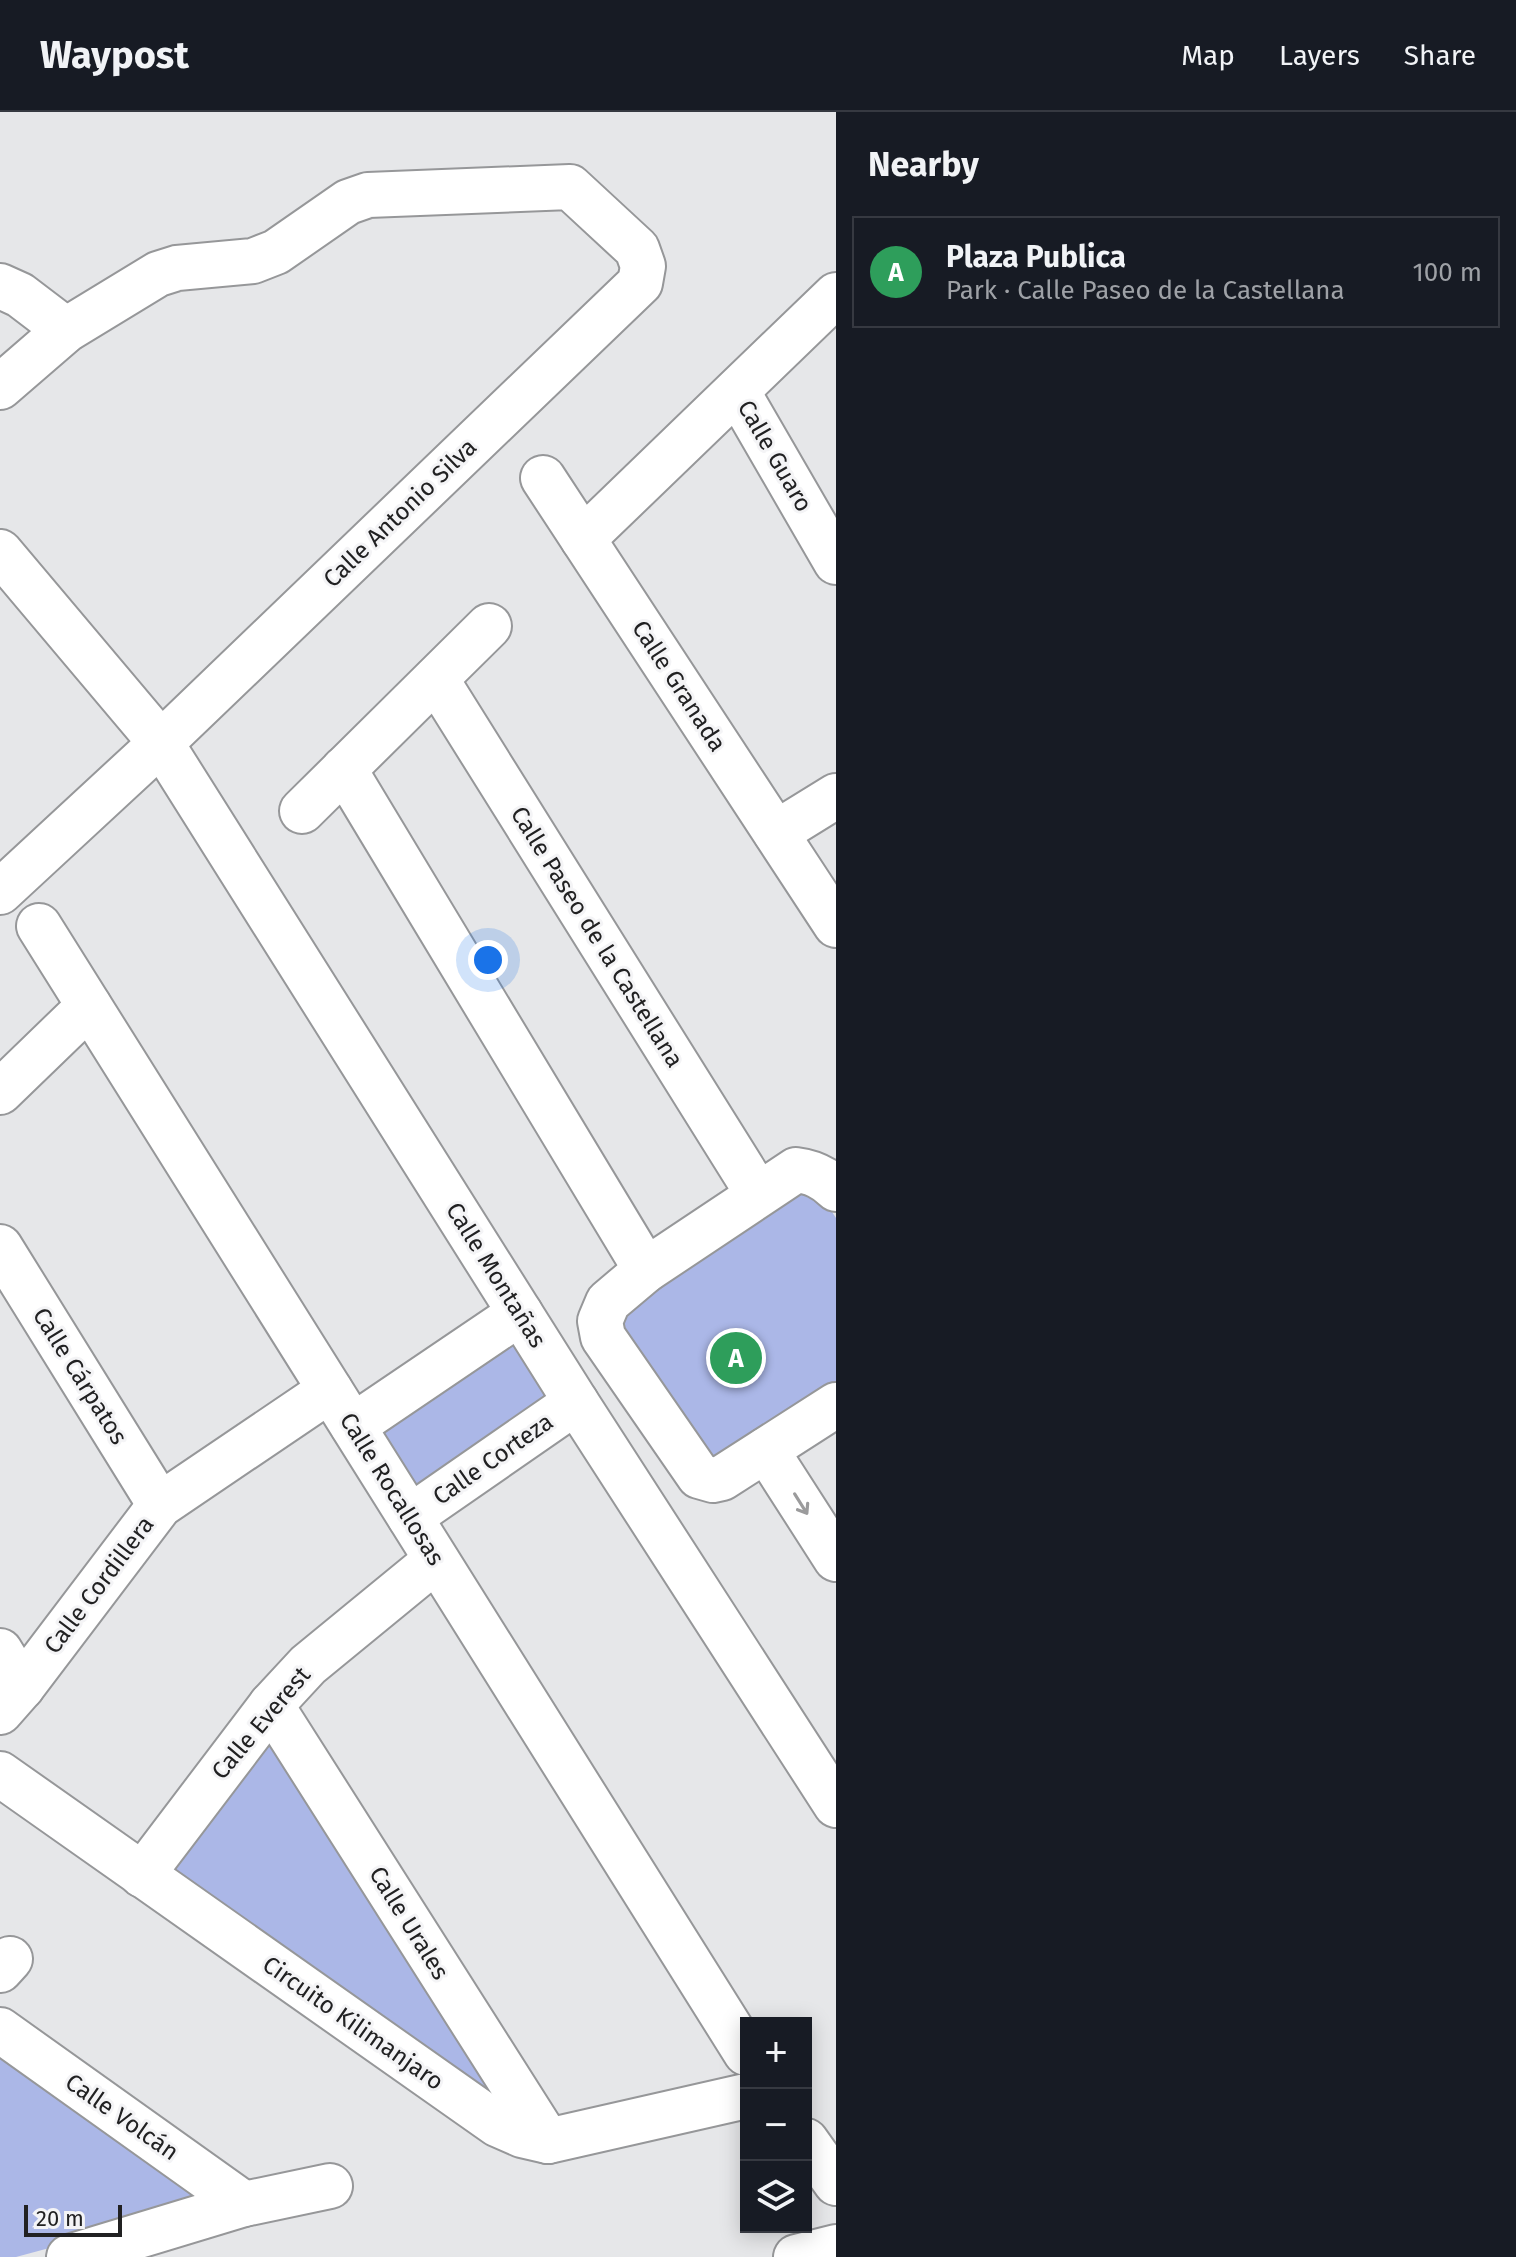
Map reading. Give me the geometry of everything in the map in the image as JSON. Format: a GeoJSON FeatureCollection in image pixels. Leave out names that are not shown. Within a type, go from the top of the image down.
{"type":"FeatureCollection","features":[{"type":"Feature","properties":{"kind":"street","name":"Calle Antonio Silva"},"geometry":{"type":"LineString","coordinates":[[0,892],[161,743],[640,283],[643,266],[637,249],[570,187],[368,195],[348,202],[276,252],[253,261],[177,268],[158,274],[66,330]]}},
{"type":"Feature","properties":{"kind":"street"},"geometry":{"type":"LineString","coordinates":[[0,286],[20,295],[66,330],[0,387]]}},
{"type":"Feature","properties":{"kind":"street"},"geometry":{"type":"LineString","coordinates":[[583,539],[836,295]]}},
{"type":"Feature","properties":{"kind":"street","name":"Calle Guaro"},"geometry":{"type":"LineString","coordinates":[[737,391],[836,562]]}},
{"type":"Feature","properties":{"kind":"street","name":"Calle Granada"},"geometry":{"type":"LineString","coordinates":[[543,478],[836,925]]}},
{"type":"Feature","properties":{"kind":"street","name":"Calle Montañas"},"geometry":{"type":"LineString","coordinates":[[0,552],[161,743],[576,1402],[836,1805]]}},
{"type":"Feature","properties":{"kind":"street"},"geometry":{"type":"LineString","coordinates":[[302,811],[489,626]]}},
{"type":"Feature","properties":{"kind":"street","name":"Calle Paseo de la Castellana"},"geometry":{"type":"LineString","coordinates":[[436,679],[758,1194]]}},
{"type":"Feature","properties":{"kind":"street"},"geometry":{"type":"LineString","coordinates":[[344,769],[646,1270]]}},
{"type":"Feature","properties":{"kind":"street"},"geometry":{"type":"LineString","coordinates":[[776,833],[836,796]]}},
{"type":"Feature","properties":{"kind":"street","name":"Calle Rocallosas"},"geometry":{"type":"LineString","coordinates":[[39,926],[740,2043]]}},
{"type":"Feature","properties":{"kind":"street"},"geometry":{"type":"LineString","coordinates":[[0,1092],[89,1006]]}},
{"type":"Feature","properties":{"kind":"street"},"geometry":{"type":"LineString","coordinates":[[836,1189],[810,1171],[796,1170],[646,1270],[608,1302],[600,1321],[603,1337],[699,1476],[713,1480],[722,1478],[836,1405]]}},
{"type":"Feature","properties":{"kind":"street","name":"Calle Cárpatos"},"geometry":{"type":"LineString","coordinates":[[0,1247],[160,1505]]}},
{"type":"Feature","properties":{"kind":"street"},"geometry":{"type":"LineString","coordinates":[[341,1408],[520,1313]]}},
{"type":"Feature","properties":{"kind":"street","name":"Calle Corteza"},"geometry":{"type":"LineString","coordinates":[[410,1517],[576,1402]]}},
{"type":"Feature","properties":{"kind":"street","name":"Calle Cordillera"},"geometry":{"type":"LineString","coordinates":[[7,1683],[160,1505],[341,1408]]}},
{"type":"Feature","properties":{"kind":"street"},"geometry":{"type":"LineString","coordinates":[[766,1450],[836,1559]]}},
{"type":"Feature","properties":{"kind":"street","name":"Calle Everest"},"geometry":{"type":"LineString","coordinates":[[142,1875],[271,1705],[308,1665],[436,1560]]}},
{"type":"Feature","properties":{"kind":"street","name":"Calle Urales"},"geometry":{"type":"LineString","coordinates":[[271,1705],[548,2141]]}},
{"type":"Feature","properties":{"kind":"street","name":"Circuito Kilimanjaro"},"geometry":{"type":"LineString","coordinates":[[0,1774],[497,2124],[522,2135],[548,2141],[740,2097]]}},
{"type":"Feature","properties":{"kind":"street","name":"Calle Volcán"},"geometry":{"type":"LineString","coordinates":[[0,2030],[244,2204]]}},
{"type":"Feature","properties":{"kind":"street"},"geometry":{"type":"LineString","coordinates":[[812,2149],[836,2183]]}},
{"type":"Feature","properties":{"kind":"street"},"geometry":{"type":"LineString","coordinates":[[69,2257],[244,2204],[330,2186]]}},
{"type":"Feature","properties":{"kind":"street"},"geometry":{"type":"LineString","coordinates":[[796,2257],[836,2247]]}},
{"type":"Feature","properties":{"kind":"shaded area"},"geometry":{"type":"Polygon","coordinates":[[[812,1181],[836,1218],[836,1392],[712,1471],[612,1323],[812,1181]]]}},
{"type":"Feature","properties":{"kind":"shaded area"},"geometry":{"type":"Polygon","coordinates":[[[516,1333],[561,1401],[412,1505],[367,1428],[516,1333]]]}},
{"type":"Feature","properties":{"kind":"shaded area"},"geometry":{"type":"Polygon","coordinates":[[[268,1729],[528,2126],[158,1872],[268,1729]]]}},
{"type":"Feature","properties":{"kind":"shaded area"},"geometry":{"type":"Polygon","coordinates":[[[0,2053],[220,2202],[16,2257],[0,2257],[0,2053]]]}},
{"type":"Feature","properties":{"kind":"place","name":"Plaza Publica"},"geometry":{"type":"Point","coordinates":[736,1358]}}]}
